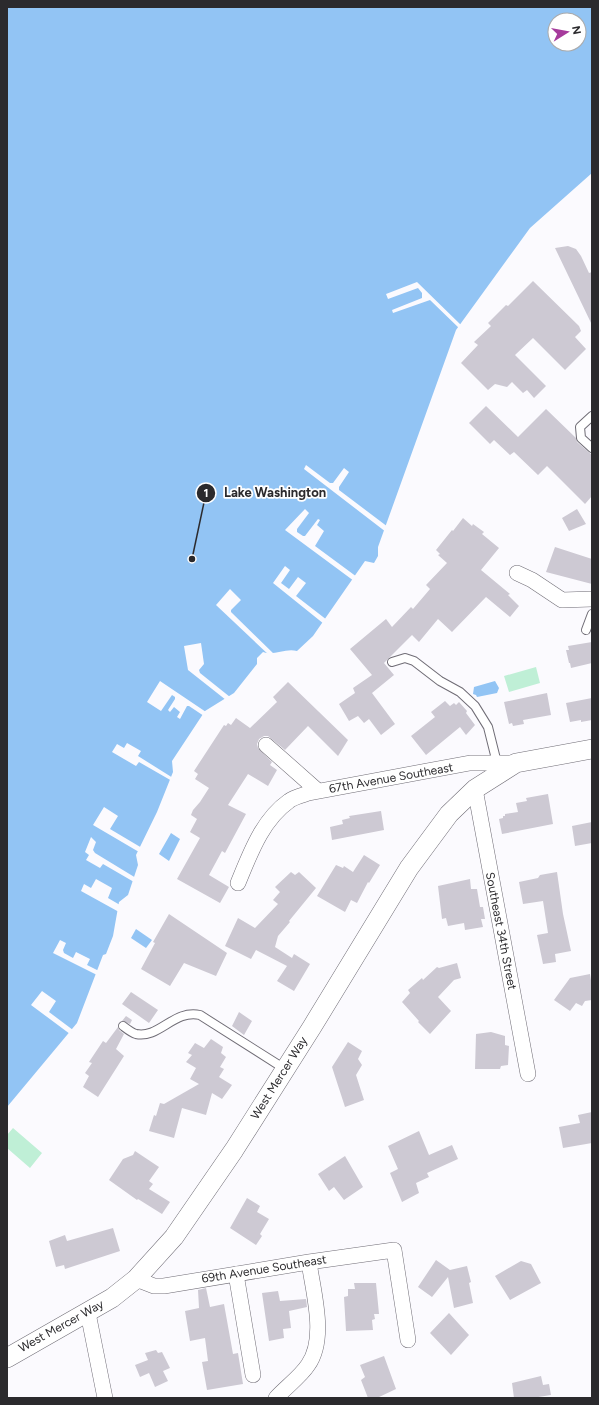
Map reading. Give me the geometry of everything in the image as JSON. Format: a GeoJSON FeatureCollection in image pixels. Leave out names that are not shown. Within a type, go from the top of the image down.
{"type":"FeatureCollection","features":[{"type":"Feature","properties":{"kind":"street"},"geometry":{"type":"LineString","coordinates":[[517,573],[532,580],[562,600],[592,599]]}},
{"type":"Feature","properties":{"kind":"street"},"geometry":{"type":"LineString","coordinates":[[266,745],[318,791]]}},
{"type":"Feature","properties":{"kind":"street","name":"67th Avenue Southeast"},"geometry":{"type":"LineString","coordinates":[[238,883],[258,836],[274,815],[289,800],[318,791],[470,763],[506,763],[592,749]]}},
{"type":"Feature","properties":{"kind":"street","name":"West Mercer Way"},"geometry":{"type":"LineString","coordinates":[[7,1358],[112,1298],[136,1279],[174,1237],[234,1150],[285,1070],[409,868],[449,814],[475,789],[506,763]]}},
{"type":"Feature","properties":{"kind":"street","name":"Southeast 34th Street"},"geometry":{"type":"LineString","coordinates":[[475,789],[528,1074]]}},
{"type":"Feature","properties":{"kind":"street","name":"69th Avenue Southeast"},"geometry":{"type":"LineString","coordinates":[[136,1279],[154,1286],[164,1286],[309,1262],[394,1250],[408,1340]]}},
{"type":"Feature","properties":{"kind":"street"},"geometry":{"type":"LineString","coordinates":[[276,1398],[308,1365],[318,1342],[318,1327],[309,1262]]}},
{"type":"Feature","properties":{"kind":"street"},"geometry":{"type":"LineString","coordinates":[[236,1274],[253,1375]]}},
{"type":"Feature","properties":{"kind":"street"},"geometry":{"type":"LineString","coordinates":[[88,1313],[105,1398]]}},
{"type":"Feature","properties":{"kind":"lane"},"geometry":{"type":"LineString","coordinates":[[592,416],[580,427],[581,438],[592,448]]}},
{"type":"Feature","properties":{"kind":"lane"},"geometry":{"type":"LineString","coordinates":[[586,630],[592,614]]}},
{"type":"Feature","properties":{"kind":"lane"},"geometry":{"type":"LineString","coordinates":[[392,662],[406,658],[414,661],[440,681],[460,692],[475,706],[488,727],[506,763]]}},
{"type":"Feature","properties":{"kind":"lane"},"geometry":{"type":"LineString","coordinates":[[123,1026],[134,1034],[142,1035],[154,1031],[183,1015],[192,1013],[200,1015],[285,1070]]}},
{"type":"Feature","properties":{"kind":"green space"},"geometry":{"type":"Polygon","coordinates":[[[536,667],[540,683],[509,692],[504,676],[536,667]]]}},
{"type":"Feature","properties":{"kind":"green space"},"geometry":{"type":"Polygon","coordinates":[[[13,1128],[42,1153],[30,1168],[7,1148],[7,1135],[13,1128]]]}},
{"type":"Feature","properties":{"kind":"water"},"geometry":{"type":"Polygon","coordinates":[[[7,7],[592,7],[592,173],[530,228],[456,330],[378,547],[378,556],[374,563],[365,561],[313,636],[297,651],[288,650],[271,653],[263,652],[257,658],[257,664],[234,693],[205,711],[172,761],[173,772],[157,812],[136,855],[138,865],[128,895],[119,902],[113,936],[106,954],[103,955],[77,1023],[7,1107],[7,7]]]}},
{"type":"Feature","properties":{"kind":"water"},"geometry":{"type":"Polygon","coordinates":[[[495,681],[499,688],[497,693],[477,697],[473,694],[474,687],[495,681]]]}},
{"type":"Feature","properties":{"kind":"water"},"geometry":{"type":"Polygon","coordinates":[[[171,833],[180,839],[169,861],[159,854],[171,833]]]}},
{"type":"Feature","properties":{"kind":"water"},"geometry":{"type":"Polygon","coordinates":[[[136,929],[152,940],[146,948],[131,938],[136,929]]]}},
{"type":"Feature","properties":{"kind":"pier"},"geometry":{"type":"Polygon","coordinates":[[[417,282],[462,326],[460,329],[430,300],[393,313],[392,310],[422,298],[422,293],[418,288],[388,299],[386,294],[417,282]]]}},
{"type":"Feature","properties":{"kind":"pier"},"geometry":{"type":"Polygon","coordinates":[[[306,465],[330,483],[333,483],[344,468],[349,472],[339,487],[339,490],[388,527],[386,532],[304,469],[306,465]]]}},
{"type":"Feature","properties":{"kind":"pier"},"geometry":{"type":"Polygon","coordinates":[[[305,509],[309,513],[297,529],[297,532],[305,536],[318,519],[320,520],[317,525],[324,531],[315,546],[357,577],[354,581],[285,530],[305,509]]]}},
{"type":"Feature","properties":{"kind":"pier"},"geometry":{"type":"Polygon","coordinates":[[[285,566],[290,570],[281,583],[289,589],[298,577],[306,583],[296,596],[327,620],[324,624],[273,583],[285,566]]]}},
{"type":"Feature","properties":{"kind":"pier"},"geometry":{"type":"Polygon","coordinates":[[[230,589],[241,600],[231,610],[231,612],[275,655],[270,656],[216,605],[230,589]]]}},
{"type":"Feature","properties":{"kind":"pier"},"geometry":{"type":"Polygon","coordinates":[[[201,643],[204,664],[199,670],[200,673],[230,697],[226,700],[188,670],[184,646],[201,643]]]}},
{"type":"Feature","properties":{"kind":"pier"},"geometry":{"type":"Polygon","coordinates":[[[160,681],[206,712],[204,716],[187,706],[180,719],[177,717],[180,712],[174,707],[170,712],[168,710],[175,699],[172,695],[161,711],[147,702],[160,681]]]}},
{"type":"Feature","properties":{"kind":"pier"},"geometry":{"type":"Polygon","coordinates":[[[127,743],[141,751],[138,756],[173,778],[172,781],[139,762],[136,766],[112,752],[117,744],[124,748],[127,743]]]}},
{"type":"Feature","properties":{"kind":"pier"},"geometry":{"type":"Polygon","coordinates":[[[104,807],[118,816],[110,829],[142,848],[139,852],[93,825],[104,807]]]}},
{"type":"Feature","properties":{"kind":"pier"},"geometry":{"type":"Polygon","coordinates":[[[91,837],[96,842],[93,850],[95,853],[136,878],[134,882],[103,864],[100,868],[86,860],[89,855],[85,852],[91,837]]]}},
{"type":"Feature","properties":{"kind":"pier"},"geometry":{"type":"Polygon","coordinates":[[[96,879],[112,888],[108,898],[120,905],[119,912],[81,891],[84,884],[91,888],[96,879]]]}},
{"type":"Feature","properties":{"kind":"pier"},"geometry":{"type":"Polygon","coordinates":[[[60,940],[66,943],[63,950],[64,953],[73,958],[76,952],[90,959],[87,965],[99,971],[97,975],[53,953],[60,940]]]}},
{"type":"Feature","properties":{"kind":"pier"},"geometry":{"type":"Polygon","coordinates":[[[42,991],[56,1001],[49,1012],[73,1030],[70,1034],[31,1005],[42,991]]]}},
{"type":"Feature","properties":{"kind":"building"},"geometry":{"type":"Polygon","coordinates":[[[568,246],[576,249],[589,273],[592,272],[592,325],[555,248],[568,246]]]}},
{"type":"Feature","properties":{"kind":"building"},"geometry":{"type":"Polygon","coordinates":[[[533,281],[579,326],[581,331],[575,337],[586,349],[565,370],[533,338],[515,355],[546,386],[534,398],[527,390],[523,393],[512,382],[507,387],[495,384],[488,390],[461,363],[478,345],[474,342],[491,326],[488,323],[506,305],[508,306],[533,281]]]}},
{"type":"Feature","properties":{"kind":"building"},"geometry":{"type":"Polygon","coordinates":[[[486,406],[518,437],[546,409],[576,438],[577,442],[592,455],[592,496],[585,504],[547,466],[538,475],[514,452],[510,455],[494,440],[490,444],[469,423],[486,406]]]}},
{"type":"Feature","properties":{"kind":"building"},"geometry":{"type":"Polygon","coordinates":[[[577,509],[586,524],[569,531],[562,518],[577,509]]]}},
{"type":"Feature","properties":{"kind":"building"},"geometry":{"type":"Polygon","coordinates":[[[463,518],[472,526],[473,524],[484,532],[482,534],[499,548],[481,570],[510,594],[508,595],[519,606],[510,617],[486,597],[452,632],[438,619],[419,642],[412,635],[384,663],[394,675],[372,693],[395,724],[381,735],[369,719],[364,723],[358,716],[349,721],[339,704],[355,693],[353,688],[372,675],[350,649],[386,619],[392,627],[411,607],[413,609],[430,589],[426,585],[447,563],[438,555],[440,554],[436,550],[463,518]]]}},
{"type":"Feature","properties":{"kind":"building"},"geometry":{"type":"Polygon","coordinates":[[[555,547],[592,559],[592,584],[546,572],[555,547]]]}},
{"type":"Feature","properties":{"kind":"building"},"geometry":{"type":"Polygon","coordinates":[[[592,642],[592,663],[571,668],[566,650],[569,650],[568,646],[592,642]]]}},
{"type":"Feature","properties":{"kind":"building"},"geometry":{"type":"Polygon","coordinates":[[[288,682],[348,740],[338,756],[308,726],[285,750],[268,736],[264,736],[259,739],[257,744],[258,748],[272,762],[270,765],[277,770],[268,786],[248,774],[228,805],[246,814],[225,853],[222,851],[209,875],[229,887],[220,903],[177,879],[200,838],[190,832],[197,819],[191,815],[209,788],[195,779],[198,774],[194,771],[224,725],[226,726],[228,723],[231,725],[236,718],[250,728],[277,702],[273,697],[288,682]]]}},
{"type":"Feature","properties":{"kind":"building"},"geometry":{"type":"Polygon","coordinates":[[[547,693],[551,715],[523,720],[524,724],[513,726],[512,723],[509,724],[504,702],[547,693]]]}},
{"type":"Feature","properties":{"kind":"building"},"geometry":{"type":"Polygon","coordinates":[[[592,698],[592,720],[570,722],[566,703],[592,698]]]}},
{"type":"Feature","properties":{"kind":"building"},"geometry":{"type":"Polygon","coordinates":[[[445,701],[450,706],[454,703],[456,705],[459,702],[467,711],[466,713],[475,725],[466,735],[460,727],[426,755],[411,736],[435,717],[431,712],[445,701]]]}},
{"type":"Feature","properties":{"kind":"building"},"geometry":{"type":"Polygon","coordinates":[[[548,794],[553,824],[502,834],[499,819],[503,818],[505,814],[518,812],[516,803],[527,801],[526,798],[548,794]]]}},
{"type":"Feature","properties":{"kind":"building"},"geometry":{"type":"Polygon","coordinates":[[[381,811],[384,830],[332,840],[330,827],[343,824],[342,820],[350,818],[349,816],[381,811]]]}},
{"type":"Feature","properties":{"kind":"building"},"geometry":{"type":"Polygon","coordinates":[[[592,822],[592,843],[575,846],[572,826],[592,822]]]}},
{"type":"Feature","properties":{"kind":"building"},"geometry":{"type":"Polygon","coordinates":[[[364,855],[380,865],[369,883],[368,882],[357,903],[351,900],[345,912],[317,896],[336,865],[343,868],[344,866],[353,872],[364,855]]]}},
{"type":"Feature","properties":{"kind":"building"},"geometry":{"type":"Polygon","coordinates":[[[291,872],[295,875],[299,872],[316,888],[278,936],[275,947],[292,958],[294,954],[310,964],[294,991],[277,981],[287,966],[256,950],[251,959],[225,946],[238,918],[255,928],[278,904],[273,900],[280,892],[275,887],[291,872]]]}},
{"type":"Feature","properties":{"kind":"building"},"geometry":{"type":"Polygon","coordinates":[[[557,872],[563,914],[571,951],[555,954],[556,962],[543,964],[537,935],[548,933],[543,901],[523,904],[519,882],[538,878],[540,875],[557,872]]]}},
{"type":"Feature","properties":{"kind":"building"},"geometry":{"type":"Polygon","coordinates":[[[470,879],[471,889],[477,889],[480,907],[483,907],[485,919],[481,919],[483,927],[465,930],[464,923],[448,926],[446,918],[442,919],[438,886],[470,879]]]}},
{"type":"Feature","properties":{"kind":"building"},"geometry":{"type":"Polygon","coordinates":[[[169,914],[227,953],[216,976],[184,963],[170,986],[141,969],[155,943],[153,942],[169,914]]]}},
{"type":"Feature","properties":{"kind":"building"},"geometry":{"type":"Polygon","coordinates":[[[457,963],[461,978],[454,980],[438,997],[451,1011],[430,1034],[402,1002],[410,993],[408,990],[422,978],[423,980],[437,967],[439,968],[457,963]]]}},
{"type":"Feature","properties":{"kind":"building"},"geometry":{"type":"Polygon","coordinates":[[[590,974],[592,1000],[585,1001],[582,1006],[576,1003],[570,1011],[554,1000],[570,978],[590,974]]]}},
{"type":"Feature","properties":{"kind":"building"},"geometry":{"type":"Polygon","coordinates":[[[131,992],[158,1010],[149,1023],[122,1004],[131,992]]]}},
{"type":"Feature","properties":{"kind":"building"},"geometry":{"type":"Polygon","coordinates":[[[239,1012],[252,1021],[244,1035],[232,1026],[239,1012]]]}},
{"type":"Feature","properties":{"kind":"building"},"geometry":{"type":"Polygon","coordinates":[[[126,1016],[132,1020],[130,1024],[122,1021],[126,1016]]]}},
{"type":"Feature","properties":{"kind":"building"},"geometry":{"type":"Polygon","coordinates":[[[118,1027],[124,1034],[116,1049],[124,1056],[98,1097],[83,1087],[89,1076],[85,1073],[92,1063],[89,1062],[103,1041],[106,1043],[118,1027]]]}},
{"type":"Feature","properties":{"kind":"building"},"geometry":{"type":"Polygon","coordinates":[[[491,1032],[505,1036],[505,1045],[509,1046],[508,1065],[501,1066],[500,1069],[475,1069],[476,1034],[491,1032]]]}},
{"type":"Feature","properties":{"kind":"building"},"geometry":{"type":"Polygon","coordinates":[[[211,1039],[223,1047],[221,1053],[226,1057],[220,1067],[224,1069],[219,1077],[232,1085],[222,1099],[212,1093],[206,1115],[182,1108],[174,1138],[149,1131],[160,1103],[164,1104],[199,1084],[190,1079],[196,1068],[186,1062],[192,1055],[188,1053],[195,1043],[204,1048],[211,1039]]]}},
{"type":"Feature","properties":{"kind":"building"},"geometry":{"type":"Polygon","coordinates":[[[348,1042],[362,1051],[358,1059],[362,1065],[356,1075],[364,1100],[345,1107],[332,1067],[348,1042]]]}},
{"type":"Feature","properties":{"kind":"building"},"geometry":{"type":"Polygon","coordinates":[[[592,1112],[592,1143],[563,1148],[559,1127],[580,1123],[578,1115],[592,1112]]]}},
{"type":"Feature","properties":{"kind":"building"},"geometry":{"type":"Polygon","coordinates":[[[419,1131],[429,1155],[452,1145],[458,1159],[427,1173],[429,1177],[416,1183],[419,1193],[402,1202],[390,1173],[398,1169],[388,1146],[419,1131]]]}},
{"type":"Feature","properties":{"kind":"building"},"geometry":{"type":"Polygon","coordinates":[[[135,1151],[159,1167],[149,1181],[153,1184],[149,1189],[170,1202],[162,1214],[138,1199],[137,1200],[109,1180],[123,1159],[133,1155],[135,1151]]]}},
{"type":"Feature","properties":{"kind":"building"},"geometry":{"type":"Polygon","coordinates":[[[345,1156],[363,1187],[344,1200],[334,1187],[329,1191],[318,1174],[345,1156]]]}},
{"type":"Feature","properties":{"kind":"building"},"geometry":{"type":"Polygon","coordinates":[[[247,1198],[260,1206],[257,1212],[269,1219],[260,1234],[262,1236],[256,1245],[230,1228],[247,1198]]]}},
{"type":"Feature","properties":{"kind":"building"},"geometry":{"type":"Polygon","coordinates":[[[113,1228],[120,1251],[65,1269],[64,1265],[56,1267],[49,1241],[65,1235],[67,1241],[113,1228]]]}},
{"type":"Feature","properties":{"kind":"building"},"geometry":{"type":"Polygon","coordinates":[[[436,1260],[450,1270],[467,1266],[471,1282],[469,1283],[473,1303],[454,1308],[448,1277],[432,1297],[418,1287],[436,1260]]]}},
{"type":"Feature","properties":{"kind":"building"},"geometry":{"type":"Polygon","coordinates":[[[521,1261],[531,1264],[541,1283],[510,1300],[495,1276],[521,1261]]]}},
{"type":"Feature","properties":{"kind":"building"},"geometry":{"type":"Polygon","coordinates":[[[354,1283],[376,1283],[379,1314],[374,1314],[375,1319],[372,1320],[373,1330],[346,1331],[344,1297],[348,1296],[348,1289],[355,1289],[354,1283]]]}},
{"type":"Feature","properties":{"kind":"building"},"geometry":{"type":"Polygon","coordinates":[[[206,1288],[210,1307],[224,1304],[233,1354],[238,1353],[243,1384],[207,1390],[202,1362],[208,1361],[205,1338],[190,1341],[185,1311],[199,1308],[198,1290],[206,1288]]]}},
{"type":"Feature","properties":{"kind":"building"},"geometry":{"type":"Polygon","coordinates":[[[278,1291],[280,1301],[306,1299],[307,1307],[289,1311],[291,1328],[283,1329],[284,1338],[269,1341],[262,1293],[278,1291]]]}},
{"type":"Feature","properties":{"kind":"building"},"geometry":{"type":"Polygon","coordinates":[[[449,1313],[469,1335],[451,1355],[430,1333],[449,1313]]]}},
{"type":"Feature","properties":{"kind":"building"},"geometry":{"type":"Polygon","coordinates":[[[156,1350],[158,1353],[162,1352],[170,1368],[163,1371],[168,1381],[155,1387],[149,1373],[140,1377],[135,1365],[148,1360],[145,1353],[156,1350]]]}},
{"type":"Feature","properties":{"kind":"building"},"geometry":{"type":"Polygon","coordinates":[[[384,1356],[396,1389],[377,1398],[368,1398],[361,1380],[365,1377],[360,1365],[384,1356]]]}},
{"type":"Feature","properties":{"kind":"building"},"geometry":{"type":"Polygon","coordinates":[[[541,1376],[543,1385],[549,1384],[551,1395],[532,1398],[514,1398],[512,1383],[541,1376]]]}},
{"type":"Feature","properties":{"kind":"place","name":"Lake Washington"},"geometry":{"type":"Point","coordinates":[192,559]}}]}
